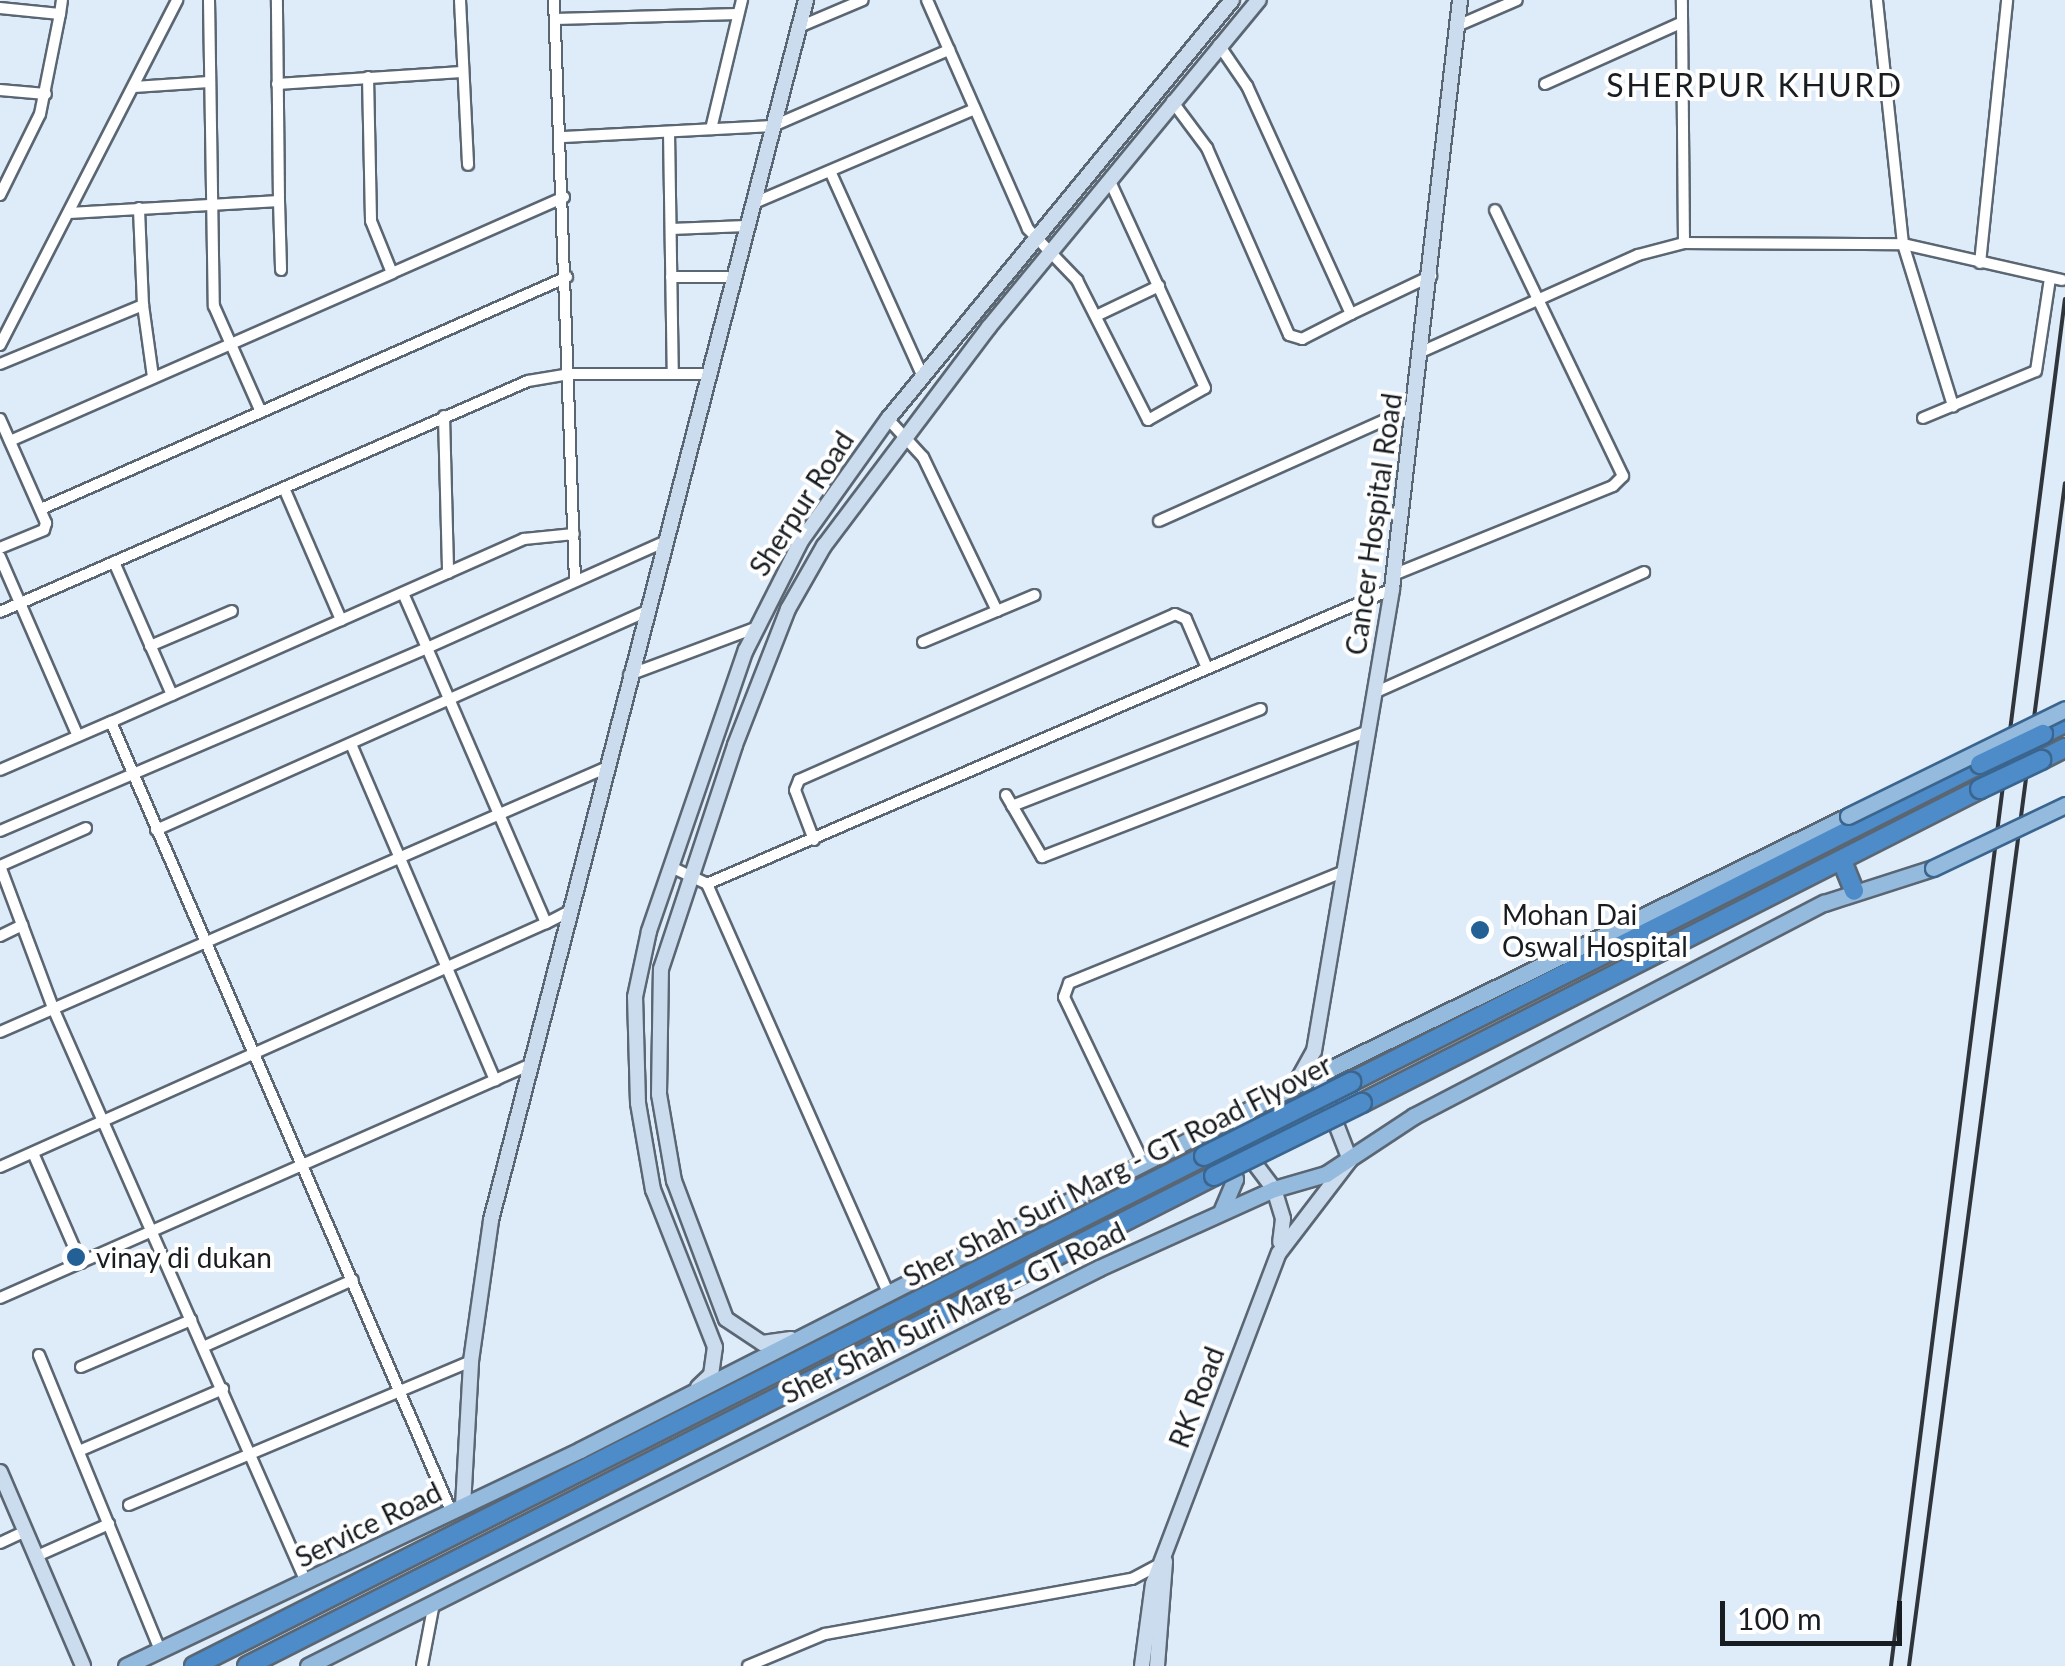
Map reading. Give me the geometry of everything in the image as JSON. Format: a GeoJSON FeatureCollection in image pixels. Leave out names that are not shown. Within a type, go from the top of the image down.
{"type":"FeatureCollection","features":[{"type":"Feature","properties":{"kind":"highway","name":"Sher Shah Suri Marg - GT Road Flyover"},"geometry":{"type":"LineString","coordinates":[[194,1666],[1351,1082],[1816,840],[2065,723]]}},
{"type":"Feature","properties":{"kind":"highway","name":"Sher Shah Suri Marg - GT Road Flyover"},"geometry":{"type":"LineString","coordinates":[[247,1666],[2065,748]]}},
{"type":"Feature","properties":{"kind":"highway"},"geometry":{"type":"LineString","coordinates":[[1842,861],[1854,891]]}},
{"type":"Feature","properties":{"kind":"main road","name":"Sher Shah Suri Marg - GT Road"},"geometry":{"type":"LineString","coordinates":[[630,1424],[1291,1088],[1816,840],[1848,816],[2065,709]]}},
{"type":"Feature","properties":{"kind":"main road","name":"Sher Shah Suri Marg - GT Road"},"geometry":{"type":"LineString","coordinates":[[434,1599],[1220,1212],[1350,1160],[1414,1116],[1854,891],[1982,848],[2065,806]]}},
{"type":"Feature","properties":{"kind":"main road"},"geometry":{"type":"LineString","coordinates":[[1197,1137],[1220,1146],[1234,1167],[1234,1192],[1220,1212]]}},
{"type":"Feature","properties":{"kind":"main road","name":"Service Road"},"geometry":{"type":"LineString","coordinates":[[126,1666],[630,1424]]}},
{"type":"Feature","properties":{"kind":"main road"},"geometry":{"type":"LineString","coordinates":[[308,1666],[434,1599]]}},
{"type":"Feature","properties":{"kind":"street"},"geometry":{"type":"LineString","coordinates":[[0,196],[46,94],[62,0]]}},
{"type":"Feature","properties":{"kind":"street"},"geometry":{"type":"LineString","coordinates":[[0,345],[177,0]]}},
{"type":"Feature","properties":{"kind":"street"},"geometry":{"type":"LineString","coordinates":[[209,0],[209,205],[214,306],[260,412]]}},
{"type":"Feature","properties":{"kind":"street"},"geometry":{"type":"LineString","coordinates":[[277,0],[281,270]]}},
{"type":"Feature","properties":{"kind":"street"},"geometry":{"type":"LineString","coordinates":[[460,0],[468,166]]}},
{"type":"Feature","properties":{"kind":"street"},"geometry":{"type":"LineString","coordinates":[[554,0],[564,137],[575,581]]}},
{"type":"Feature","properties":{"kind":"street"},"geometry":{"type":"LineString","coordinates":[[678,0],[678,16]]}},
{"type":"Feature","properties":{"kind":"street"},"geometry":{"type":"LineString","coordinates":[[711,129],[742,0]]}},
{"type":"Feature","properties":{"kind":"street"},"geometry":{"type":"LineString","coordinates":[[457,1508],[471,1360],[491,1220],[706,374],[806,0]]}},
{"type":"Feature","properties":{"kind":"street"},"geometry":{"type":"LineString","coordinates":[[799,28],[862,0]]}},
{"type":"Feature","properties":{"kind":"street"},"geometry":{"type":"LineString","coordinates":[[927,0],[1037,238],[1052,250],[1096,316],[1140,414],[1154,419],[1205,388],[1110,182]]}},
{"type":"Feature","properties":{"kind":"street","name":"Sherpur Road"},"geometry":{"type":"LineString","coordinates":[[695,1390],[711,1376],[715,1347],[674,1253],[644,1147],[636,1050],[638,976],[746,650],[800,541],[888,418],[1232,0]]}},
{"type":"Feature","properties":{"kind":"street","name":"Sherpur Road"},"geometry":{"type":"LineString","coordinates":[[797,1338],[762,1342],[736,1331],[695,1243],[666,1155],[657,1040],[661,970],[690,874],[766,659],[824,546],[904,434],[1258,0]]}},
{"type":"Feature","properties":{"kind":"street","name":"Cancer Hospital Road"},"geometry":{"type":"LineString","coordinates":[[1314,1052],[1392,582],[1431,276],[1460,0]]}},
{"type":"Feature","properties":{"kind":"street"},"geometry":{"type":"LineString","coordinates":[[1457,26],[1517,0]]}},
{"type":"Feature","properties":{"kind":"street"},"geometry":{"type":"LineString","coordinates":[[1682,0],[1684,243]]}},
{"type":"Feature","properties":{"kind":"street"},"geometry":{"type":"LineString","coordinates":[[1877,0],[1903,244],[1954,406]]}},
{"type":"Feature","properties":{"kind":"street"},"geometry":{"type":"LineString","coordinates":[[1980,263],[2006,0]]}},
{"type":"Feature","properties":{"kind":"street"},"geometry":{"type":"LineString","coordinates":[[0,8],[60,14]]}},
{"type":"Feature","properties":{"kind":"street"},"geometry":{"type":"LineString","coordinates":[[555,18],[738,14]]}},
{"type":"Feature","properties":{"kind":"street"},"geometry":{"type":"LineString","coordinates":[[1545,84],[1681,23]]}},
{"type":"Feature","properties":{"kind":"street"},"geometry":{"type":"LineString","coordinates":[[1219,45],[1248,86],[1351,314]]}},
{"type":"Feature","properties":{"kind":"street"},"geometry":{"type":"LineString","coordinates":[[564,137],[774,126],[949,50]]}},
{"type":"Feature","properties":{"kind":"street"},"geometry":{"type":"LineString","coordinates":[[277,84],[462,72]]}},
{"type":"Feature","properties":{"kind":"street"},"geometry":{"type":"LineString","coordinates":[[368,77],[372,221],[392,273]]}},
{"type":"Feature","properties":{"kind":"street"},"geometry":{"type":"LineString","coordinates":[[134,87],[209,82]]}},
{"type":"Feature","properties":{"kind":"street"},"geometry":{"type":"LineString","coordinates":[[0,90],[46,94]]}},
{"type":"Feature","properties":{"kind":"street"},"geometry":{"type":"LineString","coordinates":[[1172,101],[1207,148],[1289,335],[1302,338],[1431,276]]}},
{"type":"Feature","properties":{"kind":"street"},"geometry":{"type":"LineString","coordinates":[[752,204],[975,109]]}},
{"type":"Feature","properties":{"kind":"street"},"geometry":{"type":"LineString","coordinates":[[669,132],[673,374]]}},
{"type":"Feature","properties":{"kind":"street"},"geometry":{"type":"LineString","coordinates":[[830,171],[922,375]]}},
{"type":"Feature","properties":{"kind":"street"},"geometry":{"type":"LineString","coordinates":[[10,441],[564,197]]}},
{"type":"Feature","properties":{"kind":"street"},"geometry":{"type":"LineString","coordinates":[[70,212],[279,201]]}},
{"type":"Feature","properties":{"kind":"street"},"geometry":{"type":"LineString","coordinates":[[139,208],[143,305],[153,377]]}},
{"type":"Feature","properties":{"kind":"street"},"geometry":{"type":"LineString","coordinates":[[707,884],[1207,668],[1613,486],[1623,476],[1496,210]]}},
{"type":"Feature","properties":{"kind":"street"},"geometry":{"type":"LineString","coordinates":[[670,229],[746,226]]}},
{"type":"Feature","properties":{"kind":"street"},"geometry":{"type":"LineString","coordinates":[[1421,352],[1662,246],[1684,243],[1903,244],[2056,279],[2036,371],[1924,418]]}},
{"type":"Feature","properties":{"kind":"street"},"geometry":{"type":"LineString","coordinates":[[671,276],[732,277]]}},
{"type":"Feature","properties":{"kind":"street"},"geometry":{"type":"LineString","coordinates":[[41,509],[567,277]]}},
{"type":"Feature","properties":{"kind":"street"},"geometry":{"type":"LineString","coordinates":[[1096,316],[1160,286]]}},
{"type":"Feature","properties":{"kind":"street"},"geometry":{"type":"LineString","coordinates":[[0,364],[143,305]]}},
{"type":"Feature","properties":{"kind":"street"},"geometry":{"type":"LineString","coordinates":[[935,361],[952,374]]}},
{"type":"Feature","properties":{"kind":"street"},"geometry":{"type":"LineString","coordinates":[[0,612],[528,381],[570,374],[706,374]]}},
{"type":"Feature","properties":{"kind":"street"},"geometry":{"type":"LineString","coordinates":[[1159,521],[1414,406]]}},
{"type":"Feature","properties":{"kind":"street"},"geometry":{"type":"LineString","coordinates":[[444,416],[448,573]]}},
{"type":"Feature","properties":{"kind":"street"},"geometry":{"type":"LineString","coordinates":[[888,418],[931,472],[997,611]]}},
{"type":"Feature","properties":{"kind":"street"},"geometry":{"type":"LineString","coordinates":[[0,419],[41,509],[44,530],[0,548]]}},
{"type":"Feature","properties":{"kind":"street"},"geometry":{"type":"LineString","coordinates":[[284,488],[341,620]]}},
{"type":"Feature","properties":{"kind":"street"},"geometry":{"type":"LineString","coordinates":[[0,770],[524,539],[574,534]]}},
{"type":"Feature","properties":{"kind":"street"},"geometry":{"type":"LineString","coordinates":[[0,831],[664,542]]}},
{"type":"Feature","properties":{"kind":"street"},"geometry":{"type":"LineString","coordinates":[[0,558],[78,736]]}},
{"type":"Feature","properties":{"kind":"street"},"geometry":{"type":"LineString","coordinates":[[114,562],[172,695]]}},
{"type":"Feature","properties":{"kind":"street"},"geometry":{"type":"LineString","coordinates":[[1374,693],[1644,572]]}},
{"type":"Feature","properties":{"kind":"street"},"geometry":{"type":"LineString","coordinates":[[403,593],[546,922]]}},
{"type":"Feature","properties":{"kind":"street"},"geometry":{"type":"LineString","coordinates":[[922,642],[1036,595]]}},
{"type":"Feature","properties":{"kind":"street"},"geometry":{"type":"LineString","coordinates":[[150,646],[232,611]]}},
{"type":"Feature","properties":{"kind":"street"},"geometry":{"type":"LineString","coordinates":[[156,830],[645,612]]}},
{"type":"Feature","properties":{"kind":"street"},"geometry":{"type":"LineString","coordinates":[[814,840],[795,790],[799,780],[1175,614],[1186,619],[1207,668]]}},
{"type":"Feature","properties":{"kind":"street"},"geometry":{"type":"LineString","coordinates":[[629,674],[755,628]]}},
{"type":"Feature","properties":{"kind":"street"},"geometry":{"type":"LineString","coordinates":[[746,650],[766,659]]}},
{"type":"Feature","properties":{"kind":"street"},"geometry":{"type":"LineString","coordinates":[[1012,806],[1261,709]]}},
{"type":"Feature","properties":{"kind":"street"},"geometry":{"type":"LineString","coordinates":[[111,722],[400,1390],[457,1508]]}},
{"type":"Feature","properties":{"kind":"street"},"geometry":{"type":"LineString","coordinates":[[1006,795],[1042,857],[1368,731]]}},
{"type":"Feature","properties":{"kind":"street"},"geometry":{"type":"LineString","coordinates":[[350,744],[495,1080]]}},
{"type":"Feature","properties":{"kind":"street"},"geometry":{"type":"LineString","coordinates":[[0,1032],[203,940],[605,768]]}},
{"type":"Feature","properties":{"kind":"street"},"geometry":{"type":"LineString","coordinates":[[86,828],[0,866],[54,1008],[306,1582]]}},
{"type":"Feature","properties":{"kind":"street"},"geometry":{"type":"LineString","coordinates":[[671,867],[707,884],[888,1293]]}},
{"type":"Feature","properties":{"kind":"street"},"geometry":{"type":"LineString","coordinates":[[1144,1164],[1064,997],[1069,983],[1346,871]]}},
{"type":"Feature","properties":{"kind":"street"},"geometry":{"type":"LineString","coordinates":[[0,1167],[568,912]]}},
{"type":"Feature","properties":{"kind":"street"},"geometry":{"type":"LineString","coordinates":[[0,936],[24,925]]}},
{"type":"Feature","properties":{"kind":"street"},"geometry":{"type":"LineString","coordinates":[[1278,1253],[1350,1160],[1318,1077],[1314,1052]]}},
{"type":"Feature","properties":{"kind":"street"},"geometry":{"type":"LineString","coordinates":[[1291,1088],[1314,1052]]}},
{"type":"Feature","properties":{"kind":"street"},"geometry":{"type":"LineString","coordinates":[[0,1298],[529,1065]]}},
{"type":"Feature","properties":{"kind":"street"},"geometry":{"type":"LineString","coordinates":[[1254,1108],[1241,1123],[1240,1144],[1274,1190],[1283,1219],[1278,1253]]}},
{"type":"Feature","properties":{"kind":"street"},"geometry":{"type":"LineString","coordinates":[[33,1153],[80,1263]]}},
{"type":"Feature","properties":{"kind":"street"},"geometry":{"type":"LineString","coordinates":[[674,1253],[695,1243]]}},
{"type":"Feature","properties":{"kind":"street","name":"RK Road"},"geometry":{"type":"LineString","coordinates":[[1157,1666],[1165,1560],[1175,1517],[1278,1253]]}},
{"type":"Feature","properties":{"kind":"street"},"geometry":{"type":"LineString","coordinates":[[203,1347],[353,1280]]}},
{"type":"Feature","properties":{"kind":"street"},"geometry":{"type":"LineString","coordinates":[[80,1367],[191,1320]]}},
{"type":"Feature","properties":{"kind":"street"},"geometry":{"type":"LineString","coordinates":[[40,1355],[160,1650]]}},
{"type":"Feature","properties":{"kind":"street"},"geometry":{"type":"LineString","coordinates":[[130,1505],[471,1360]]}},
{"type":"Feature","properties":{"kind":"street"},"geometry":{"type":"LineString","coordinates":[[79,1451],[222,1389]]}},
{"type":"Feature","properties":{"kind":"street"},"geometry":{"type":"LineString","coordinates":[[0,1472],[83,1666]]}},
{"type":"Feature","properties":{"kind":"street"},"geometry":{"type":"LineString","coordinates":[[37,1556],[109,1524]]}},
{"type":"Feature","properties":{"kind":"street"},"geometry":{"type":"LineString","coordinates":[[0,1543],[26,1531]]}},
{"type":"Feature","properties":{"kind":"street"},"geometry":{"type":"LineString","coordinates":[[748,1666],[826,1634],[1132,1580],[1165,1560]]}},
{"type":"Feature","properties":{"kind":"street","name":"RK Road"},"geometry":{"type":"LineString","coordinates":[[1142,1666],[1153,1584],[1165,1560]]}},
{"type":"Feature","properties":{"kind":"street"},"geometry":{"type":"LineString","coordinates":[[422,1666],[434,1599]]}},
{"type":"Feature","properties":{"kind":"railway"},"geometry":{"type":"LineString","coordinates":[[1891,1666],[2065,299]]}},
{"type":"Feature","properties":{"kind":"railway"},"geometry":{"type":"LineString","coordinates":[[1909,1666],[2065,483]]}},
{"type":"Feature","properties":{"kind":"place","name":"Mohan Dai Oswal Hospital"},"geometry":{"type":"Point","coordinates":[1480,930]}},
{"type":"Feature","properties":{"kind":"place","name":"vinay di dukan"},"geometry":{"type":"Point","coordinates":[76,1257]}},
{"type":"Feature","properties":{"kind":"district","name":"SHERPUR KHURD"},"geometry":{"type":"Point","coordinates":[1755,85]}}]}
